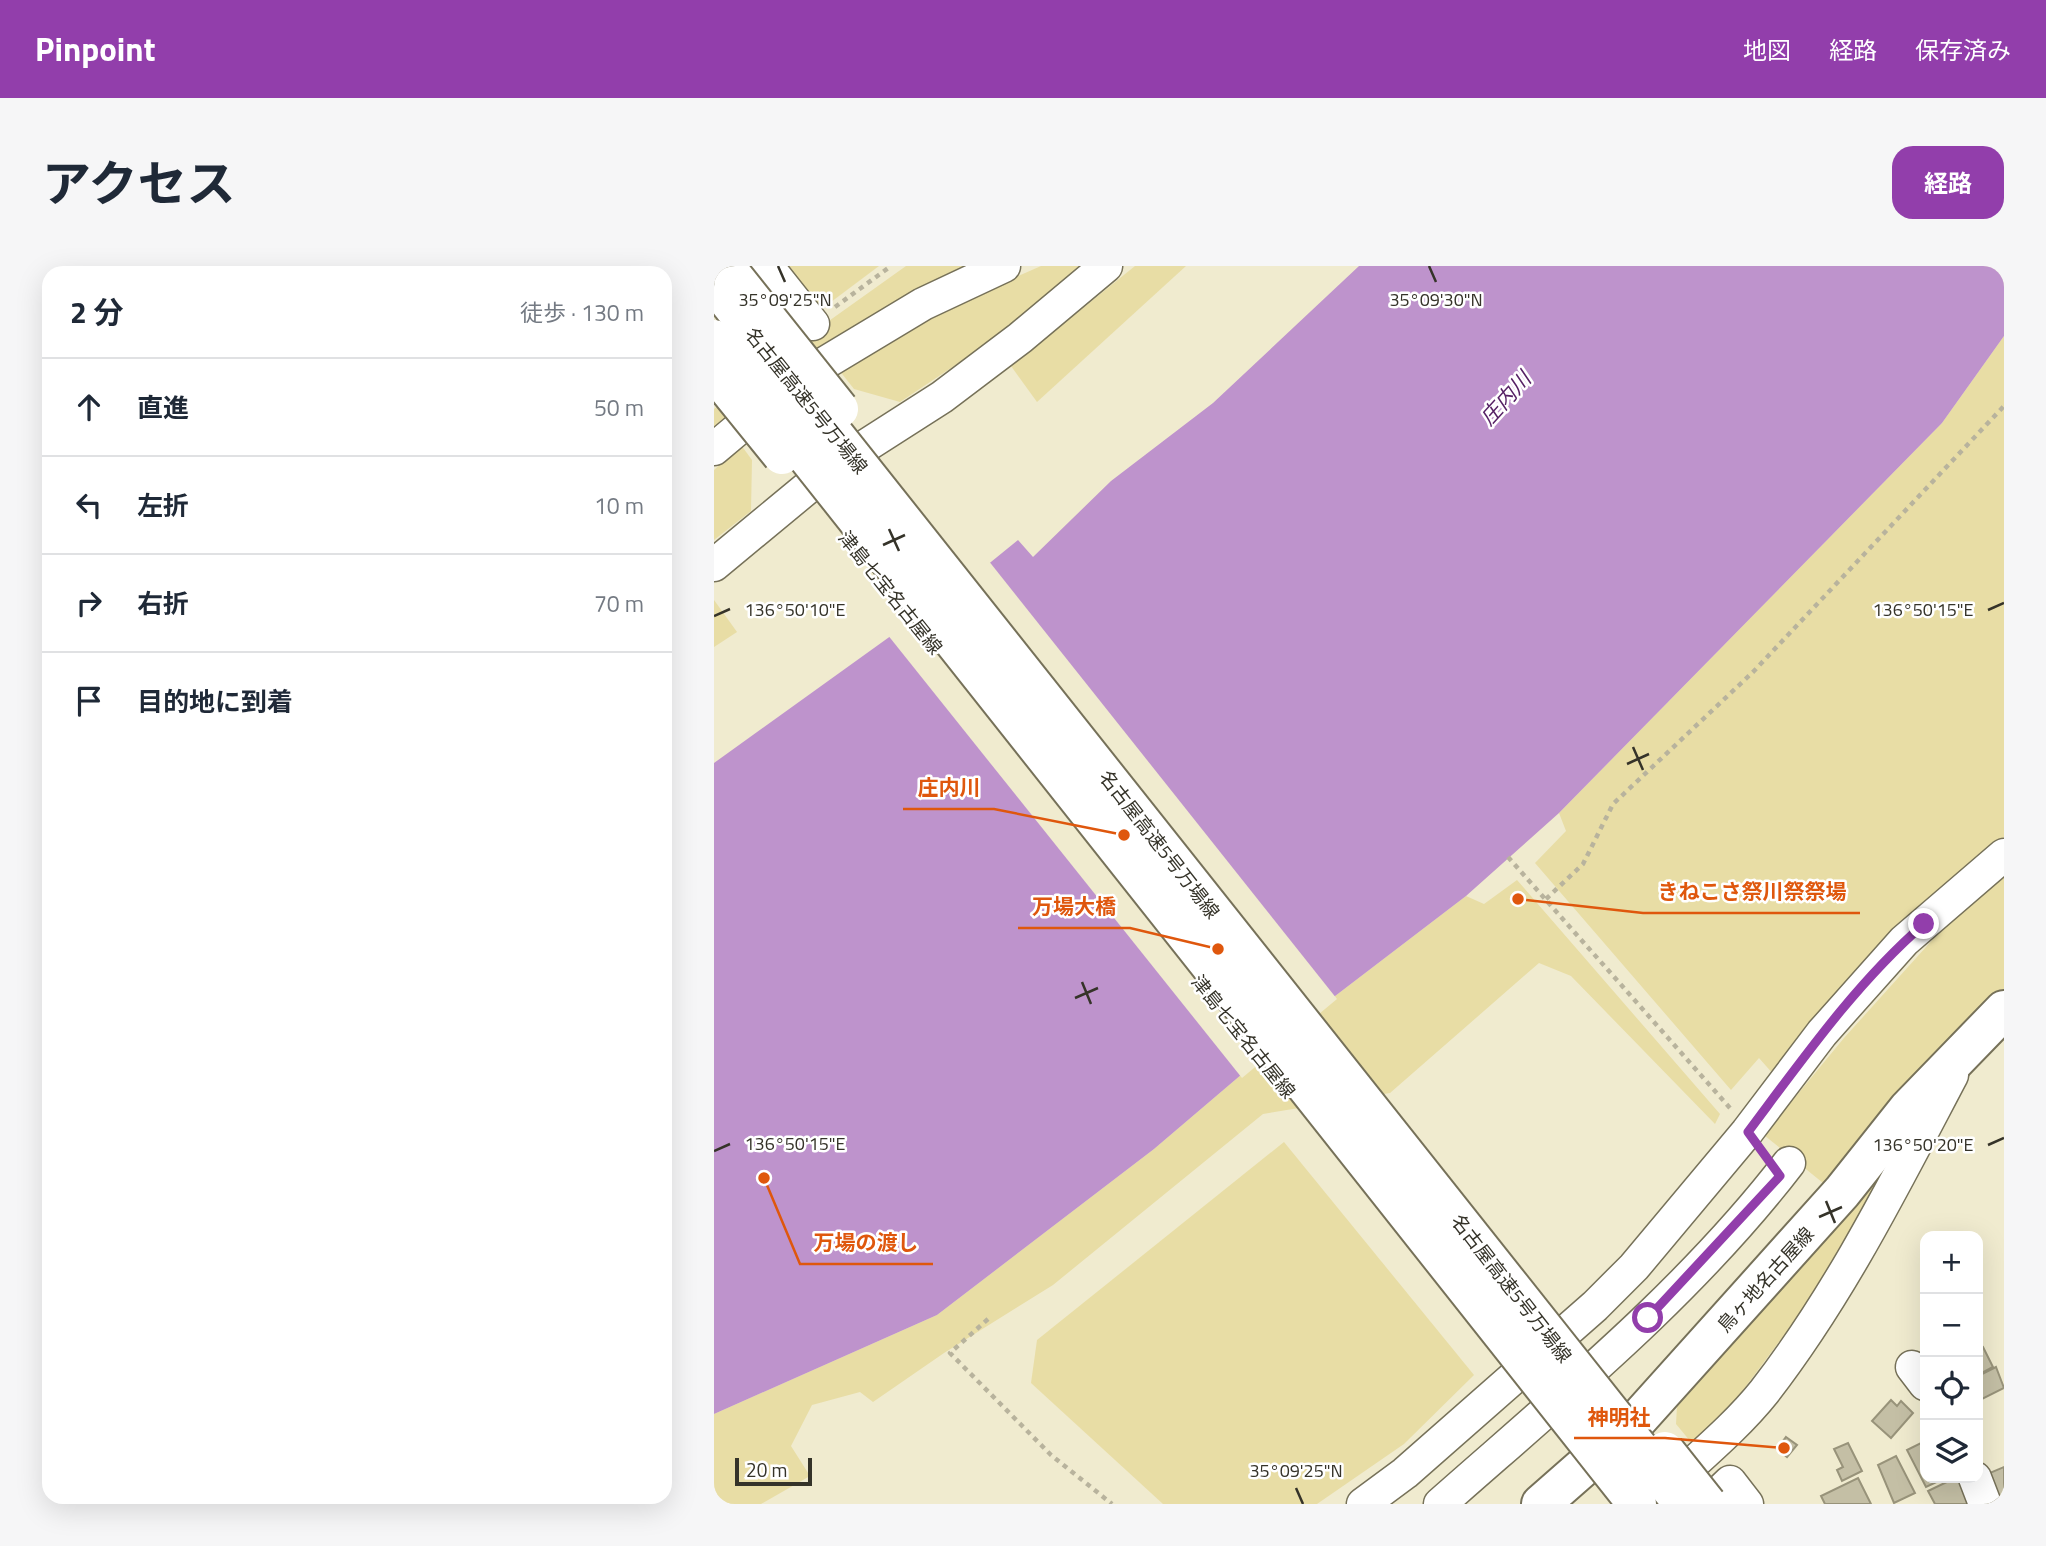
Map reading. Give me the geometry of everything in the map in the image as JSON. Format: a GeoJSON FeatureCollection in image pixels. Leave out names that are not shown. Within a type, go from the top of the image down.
{"type":"FeatureCollection","features":[{"type":"Feature","properties":{"kind":"main road"},"geometry":{"type":"LineString","coordinates":[[725,266],[1707,1504]]}},
{"type":"Feature","properties":{"kind":"main road","name":"名古屋高速5号万場線"},"geometry":{"type":"LineString","coordinates":[[714,283],[1683,1504]]}},
{"type":"Feature","properties":{"kind":"main road","name":"名古屋高速5号万場線"},"geometry":{"type":"LineString","coordinates":[[714,339],[1637,1504]]}},
{"type":"Feature","properties":{"kind":"main road","name":"津島七宝名古屋線"},"geometry":{"type":"LineString","coordinates":[[714,371],[1595,1478]]}},
{"type":"Feature","properties":{"kind":"main road","name":"鳥ヶ地名古屋線"},"geometry":{"type":"LineString","coordinates":[[1541,1504],[1595,1478],[1842,1192],[1908,1108],[2004,1010]]}},
{"type":"Feature","properties":{"kind":"street"},"geometry":{"type":"LineString","coordinates":[[767,266],[813,324]]}},
{"type":"Feature","properties":{"kind":"street"},"geometry":{"type":"LineString","coordinates":[[714,449],[795,382],[923,304],[1004,266]]}},
{"type":"Feature","properties":{"kind":"street"},"geometry":{"type":"LineString","coordinates":[[867,446],[981,368],[1106,266]]}},
{"type":"Feature","properties":{"kind":"street"},"geometry":{"type":"LineString","coordinates":[[714,565],[807,488]]}},
{"type":"Feature","properties":{"kind":"street"},"geometry":{"type":"LineString","coordinates":[[1363,1504],[1405,1473],[1595,1306],[1634,1267],[1748,1132],[1822,1033],[1904,941],[2004,855]]}},
{"type":"Feature","properties":{"kind":"street"},"geometry":{"type":"LineString","coordinates":[[1651,1504],[1763,1394],[1815,1321],[1856,1255],[1966,1048]]}},
{"type":"Feature","properties":{"kind":"street"},"geometry":{"type":"LineString","coordinates":[[1440,1504],[1648,1318],[1751,1210],[1789,1163]]}},
{"type":"Feature","properties":{"kind":"street"},"geometry":{"type":"LineString","coordinates":[[1707,1504],[1730,1482],[1747,1504]]}},
{"type":"Feature","properties":{"kind":"street"},"geometry":{"type":"LineString","coordinates":[[1977,1483],[1985,1504]]}},
{"type":"Feature","properties":{"kind":"path"},"geometry":{"type":"LineString","coordinates":[[813,324],[891,266]]}},
{"type":"Feature","properties":{"kind":"path"},"geometry":{"type":"LineString","coordinates":[[1546,899],[1583,864],[1613,804],[1753,672],[2004,406]]}},
{"type":"Feature","properties":{"kind":"path"},"geometry":{"type":"LineString","coordinates":[[1508,857],[1740,1118],[1748,1132]]}},
{"type":"Feature","properties":{"kind":"path"},"geometry":{"type":"LineString","coordinates":[[988,1320],[950,1353],[1051,1455],[1112,1504]]}},
{"type":"Feature","properties":{"kind":"shaded area"},"geometry":{"type":"Polygon","coordinates":[[[779,266],[879,266],[823,308],[810,307],[779,266]]]}},
{"type":"Feature","properties":{"kind":"shaded area"},"geometry":{"type":"Polygon","coordinates":[[[906,266],[967,266],[847,333],[714,432],[714,409],[819,328],[906,266]]]}},
{"type":"Feature","properties":{"kind":"shaded area"},"geometry":{"type":"Polygon","coordinates":[[[1041,266],[1091,266],[1017,324],[900,402],[854,389],[839,370],[951,306],[1041,266]]]}},
{"type":"Feature","properties":{"kind":"shaded area"},"geometry":{"type":"Polygon","coordinates":[[[1135,266],[1186,266],[1037,402],[1011,366],[1135,266]]]}},
{"type":"Feature","properties":{"kind":"shaded area"},"geometry":{"type":"Polygon","coordinates":[[[2004,336],[2004,837],[1945,885],[1774,1075],[1759,1058],[1731,1090],[1535,863],[1566,831],[1559,813],[1942,423],[2004,336]]]}},
{"type":"Feature","properties":{"kind":"shaded area"},"geometry":{"type":"Polygon","coordinates":[[[741,445],[752,460],[751,511],[714,540],[714,470],[741,445]]]}},
{"type":"Feature","properties":{"kind":"shaded area"},"geometry":{"type":"Polygon","coordinates":[[[714,600],[737,632],[714,647],[714,600]]]}},
{"type":"Feature","properties":{"kind":"shaded area"},"geometry":{"type":"Polygon","coordinates":[[[2004,876],[2004,990],[1921,1076],[1828,1187],[1764,1135],[1844,1038],[1935,937],[2004,876]]]}},
{"type":"Feature","properties":{"kind":"shaded area"},"geometry":{"type":"Polygon","coordinates":[[[1517,880],[1720,1114],[1715,1124],[1571,976],[1539,963],[1390,1093],[1263,1114],[1053,1285],[944,1353],[873,1402],[860,1392],[812,1405],[791,1446],[810,1476],[761,1504],[714,1504],[714,1414],[937,1315],[1154,1149],[1322,1006],[1466,896],[1484,904],[1517,880]]]}},
{"type":"Feature","properties":{"kind":"shaded area"},"geometry":{"type":"Polygon","coordinates":[[[1284,1142],[1474,1375],[1404,1444],[1317,1504],[1163,1504],[1031,1383],[1037,1340],[1284,1142]]]}},
{"type":"Feature","properties":{"kind":"shaded area"},"geometry":{"type":"Polygon","coordinates":[[[1895,1154],[1825,1280],[1723,1417],[1695,1447],[1676,1424],[1678,1388],[1895,1154]]]}},
{"type":"Feature","properties":{"kind":"water","name":"庄内川"},"geometry":{"type":"Polygon","coordinates":[[[1359,266],[2004,266],[2004,336],[1942,423],[1559,813],[1466,896],[1322,1006],[1154,1149],[937,1315],[714,1414],[714,763],[970,579],[1018,540],[1033,557],[1111,481],[1213,403],[1359,266]]]}},
{"type":"Feature","properties":{"kind":"pier"},"geometry":{"type":"Polygon","coordinates":[[[988,560],[1337,999],[1242,1078],[887,634],[988,560]]]}},
{"type":"Feature","properties":{"kind":"building"},"geometry":{"type":"Polygon","coordinates":[[[1983,1347],[1993,1367],[1983,1372],[1983,1347]]]}},
{"type":"Feature","properties":{"kind":"building"},"geometry":{"type":"Polygon","coordinates":[[[1996,1367],[2004,1388],[1983,1398],[1983,1374],[1996,1367]]]}},
{"type":"Feature","properties":{"kind":"building"},"geometry":{"type":"Polygon","coordinates":[[[1891,1400],[1897,1406],[1901,1401],[1913,1413],[1891,1438],[1872,1421],[1891,1400]]]}},
{"type":"Feature","properties":{"kind":"building"},"geometry":{"type":"Polygon","coordinates":[[[1786,1437],[1797,1445],[1787,1457],[1777,1449],[1786,1437]]]}},
{"type":"Feature","properties":{"kind":"building"},"geometry":{"type":"Polygon","coordinates":[[[1848,1443],[1862,1471],[1842,1481],[1837,1470],[1843,1467],[1834,1449],[1848,1443]]]}},
{"type":"Feature","properties":{"kind":"building"},"geometry":{"type":"Polygon","coordinates":[[[1920,1444],[1920,1475],[1907,1450],[1920,1444]]]}},
{"type":"Feature","properties":{"kind":"building"},"geometry":{"type":"Polygon","coordinates":[[[1896,1456],[1915,1493],[1894,1503],[1878,1465],[1896,1456]]]}},
{"type":"Feature","properties":{"kind":"building"},"geometry":{"type":"Polygon","coordinates":[[[2004,1467],[2004,1504],[1998,1504],[1985,1475],[2004,1467]]]}},
{"type":"Feature","properties":{"kind":"building"},"geometry":{"type":"Polygon","coordinates":[[[1858,1478],[1871,1504],[1825,1504],[1821,1496],[1858,1478]]]}},
{"type":"Feature","properties":{"kind":"building"},"geometry":{"type":"Polygon","coordinates":[[[1945,1483],[1964,1483],[1974,1504],[1935,1504],[1928,1491],[1945,1483]]]}},
{"type":"Feature","properties":{"kind":"place","name":"庄内川"},"geometry":{"type":"Point","coordinates":[1124,835]}},
{"type":"Feature","properties":{"kind":"place","name":"きねこさ祭川祭祭場"},"geometry":{"type":"Point","coordinates":[1518,899]}},
{"type":"Feature","properties":{"kind":"place","name":"万場大橋"},"geometry":{"type":"Point","coordinates":[1218,949]}},
{"type":"Feature","properties":{"kind":"place","name":"万場の渡し"},"geometry":{"type":"Point","coordinates":[764,1178]}},
{"type":"Feature","properties":{"kind":"place","name":"神明社"},"geometry":{"type":"Point","coordinates":[1784,1448]}},
{"type":"Feature","properties":{"kind":"route"},"geometry":{"type":"LineString","coordinates":[[1648,1318],[1780,1176],[1748,1132],[1822,1033],[1904,941],[1924,924]]}}]}
